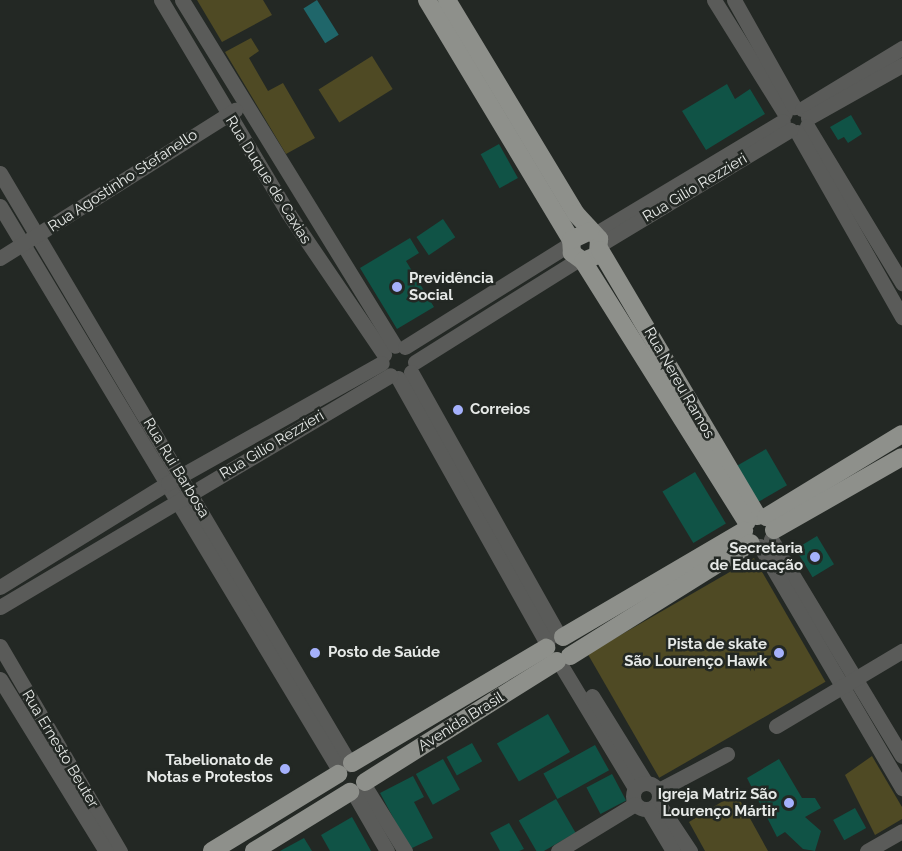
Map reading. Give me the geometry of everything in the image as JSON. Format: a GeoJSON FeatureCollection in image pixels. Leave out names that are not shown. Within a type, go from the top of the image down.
{"type":"FeatureCollection","features":[{"type":"Feature","properties":{"kind":"main road","name":"Rua Nereu Ramos"},"geometry":{"type":"LineString","coordinates":[[427,0],[576,251],[759,530]]}},
{"type":"Feature","properties":{"kind":"main road","name":"Rua Nereu Ramos"},"geometry":{"type":"LineString","coordinates":[[447,0],[596,240],[759,530]]}},
{"type":"Feature","properties":{"kind":"main road"},"geometry":{"type":"LineString","coordinates":[[576,251],[596,240]]}},
{"type":"Feature","properties":{"kind":"main road"},"geometry":{"type":"LineString","coordinates":[[576,251],[596,240]]}},
{"type":"Feature","properties":{"kind":"main road","name":"Avenida Brasil"},"geometry":{"type":"LineString","coordinates":[[212,851],[345,768],[559,650],[759,530],[902,434]]}},
{"type":"Feature","properties":{"kind":"main road","name":"Avenida Brasil"},"geometry":{"type":"LineString","coordinates":[[759,530],[902,457]]}},
{"type":"Feature","properties":{"kind":"main road","name":"Avenida Brasil"},"geometry":{"type":"LineString","coordinates":[[254,851],[358,788],[559,650]]}},
{"type":"Feature","properties":{"kind":"main road"},"geometry":{"type":"LineString","coordinates":[[345,768],[364,770],[358,788],[339,783],[345,768]]}},
{"type":"Feature","properties":{"kind":"street","name":"Rua Duque de Caxias"},"geometry":{"type":"LineString","coordinates":[[161,0],[227,115],[288,213],[398,362]]}},
{"type":"Feature","properties":{"kind":"street","name":"Rua Duque de Caxias"},"geometry":{"type":"LineString","coordinates":[[182,0],[398,362],[559,650],[647,796],[673,851]]}},
{"type":"Feature","properties":{"kind":"street"},"geometry":{"type":"LineString","coordinates":[[714,0],[850,195],[902,283]]}},
{"type":"Feature","properties":{"kind":"street"},"geometry":{"type":"LineString","coordinates":[[734,0],[836,204],[902,316]]}},
{"type":"Feature","properties":{"kind":"street","name":"Rua Gilio Rezzieri"},"geometry":{"type":"LineString","coordinates":[[796,120],[842,81],[902,48]]}},
{"type":"Feature","properties":{"kind":"street","name":"Rua Gilio Rezzieri"},"geometry":{"type":"LineString","coordinates":[[596,240],[796,120],[852,95],[902,65]]}},
{"type":"Feature","properties":{"kind":"street"},"geometry":{"type":"LineString","coordinates":[[842,81],[852,95]]}},
{"type":"Feature","properties":{"kind":"street","name":"Rua Agostinho Stefanello"},"geometry":{"type":"LineString","coordinates":[[0,258],[246,104]]}},
{"type":"Feature","properties":{"kind":"street","name":"Rua Rui Barbosa"},"geometry":{"type":"LineString","coordinates":[[0,173],[185,497],[266,630],[345,768]]}},
{"type":"Feature","properties":{"kind":"street"},"geometry":{"type":"LineString","coordinates":[[836,204],[850,195]]}},
{"type":"Feature","properties":{"kind":"street"},"geometry":{"type":"LineString","coordinates":[[288,213],[305,203]]}},
{"type":"Feature","properties":{"kind":"street","name":"Rua Rui Barbosa"},"geometry":{"type":"LineString","coordinates":[[0,206],[175,479]]}},
{"type":"Feature","properties":{"kind":"street","name":"Rua Gilio Rezzieri"},"geometry":{"type":"LineString","coordinates":[[0,607],[185,497],[576,251]]}},
{"type":"Feature","properties":{"kind":"street","name":"Rua Gilio Rezzieri"},"geometry":{"type":"LineString","coordinates":[[0,587],[175,479],[398,362]]}},
{"type":"Feature","properties":{"kind":"street","name":"Rua Nereu Ramos"},"geometry":{"type":"LineString","coordinates":[[759,530],[820,619],[902,756]]}},
{"type":"Feature","properties":{"kind":"street","name":"Rua Nereu Ramos"},"geometry":{"type":"LineString","coordinates":[[759,530],[804,627],[902,788]]}},
{"type":"Feature","properties":{"kind":"street"},"geometry":{"type":"LineString","coordinates":[[804,627],[820,619]]}},
{"type":"Feature","properties":{"kind":"street","name":"Rua Ernesto Beuter"},"geometry":{"type":"LineString","coordinates":[[0,646],[17,692],[106,851]]}},
{"type":"Feature","properties":{"kind":"street"},"geometry":{"type":"LineString","coordinates":[[776,726],[902,651]]}},
{"type":"Feature","properties":{"kind":"street","name":"Rua Ernesto Beuter"},"geometry":{"type":"LineString","coordinates":[[0,679],[17,692],[120,851]]}},
{"type":"Feature","properties":{"kind":"street"},"geometry":{"type":"LineString","coordinates":[[558,851],[647,796],[727,754]]}},
{"type":"Feature","properties":{"kind":"street"},"geometry":{"type":"LineString","coordinates":[[358,788],[387,851]]}},
{"type":"Feature","properties":{"kind":"street"},"geometry":{"type":"LineString","coordinates":[[358,788],[405,851]]}},
{"type":"Feature","properties":{"kind":"street","name":"Rua Duque de Caxias"},"geometry":{"type":"LineString","coordinates":[[647,796],[690,851]]}},
{"type":"Feature","properties":{"kind":"street"},"geometry":{"type":"LineString","coordinates":[[867,851],[902,831]]}},
{"type":"Feature","properties":{"kind":"shaded area"},"geometry":{"type":"Polygon","coordinates":[[[197,0],[263,0],[272,15],[222,42],[197,0]]]}},
{"type":"Feature","properties":{"kind":"shaded area"},"geometry":{"type":"Polygon","coordinates":[[[251,38],[259,51],[249,58],[268,91],[283,83],[315,138],[286,154],[225,52],[251,38]]]}},
{"type":"Feature","properties":{"kind":"shaded area"},"geometry":{"type":"Polygon","coordinates":[[[372,56],[393,89],[339,122],[319,89],[372,56]]]}},
{"type":"Feature","properties":{"kind":"shaded area"},"geometry":{"type":"Polygon","coordinates":[[[754,558],[826,682],[659,778],[588,654],[754,558]]]}},
{"type":"Feature","properties":{"kind":"shaded area"},"geometry":{"type":"Polygon","coordinates":[[[872,756],[902,807],[902,819],[875,835],[845,775],[872,756]]]}},
{"type":"Feature","properties":{"kind":"shaded area"},"geometry":{"type":"Polygon","coordinates":[[[736,793],[768,851],[705,851],[689,822],[736,793]]]}},
{"type":"Feature","properties":{"kind":"water"},"geometry":{"type":"Polygon","coordinates":[[[317,0],[339,35],[325,43],[303,8],[317,0]]]}},
{"type":"Feature","properties":{"kind":"building"},"geometry":{"type":"Polygon","coordinates":[[[727,84],[735,99],[750,89],[765,114],[706,150],[682,111],[727,84]]]}},
{"type":"Feature","properties":{"kind":"building"},"geometry":{"type":"Polygon","coordinates":[[[851,115],[862,134],[848,143],[844,137],[838,140],[830,127],[851,115]]]}},
{"type":"Feature","properties":{"kind":"building"},"geometry":{"type":"Polygon","coordinates":[[[499,144],[518,178],[500,188],[481,154],[499,144]]]}},
{"type":"Feature","properties":{"kind":"building"},"geometry":{"type":"Polygon","coordinates":[[[443,219],[455,237],[429,255],[416,237],[443,219]]]}},
{"type":"Feature","properties":{"kind":"building","name":"Previdência Social"},"geometry":{"type":"Polygon","coordinates":[[[410,238],[419,253],[406,261],[434,307],[397,329],[360,268],[410,238]]]}},
{"type":"Feature","properties":{"kind":"building"},"geometry":{"type":"Polygon","coordinates":[[[766,449],[787,485],[758,502],[737,466],[766,449]]]}},
{"type":"Feature","properties":{"kind":"building"},"geometry":{"type":"Polygon","coordinates":[[[695,472],[726,523],[693,543],[662,492],[695,472]]]}},
{"type":"Feature","properties":{"kind":"building","name":"Secretaria de Educação"},"geometry":{"type":"Polygon","coordinates":[[[817,536],[834,564],[813,577],[796,549],[817,536]]]}},
{"type":"Feature","properties":{"kind":"building"},"geometry":{"type":"Polygon","coordinates":[[[548,714],[570,752],[519,782],[497,744],[548,714]]]}},
{"type":"Feature","properties":{"kind":"building"},"geometry":{"type":"Polygon","coordinates":[[[472,743],[482,761],[457,775],[447,757],[472,743]]]}},
{"type":"Feature","properties":{"kind":"building"},"geometry":{"type":"Polygon","coordinates":[[[595,745],[609,770],[557,799],[543,774],[595,745]]]}},
{"type":"Feature","properties":{"kind":"building"},"geometry":{"type":"Polygon","coordinates":[[[443,759],[460,790],[433,805],[416,774],[443,759]]]}},
{"type":"Feature","properties":{"kind":"building","name":"Igreja Matriz São Lourenço Mártir"},"geometry":{"type":"Polygon","coordinates":[[[779,759],[802,798],[815,798],[821,808],[805,817],[821,831],[815,851],[803,849],[785,832],[777,837],[747,778],[779,759]]]}},
{"type":"Feature","properties":{"kind":"building"},"geometry":{"type":"Polygon","coordinates":[[[612,774],[626,800],[600,814],[586,788],[612,774]]]}},
{"type":"Feature","properties":{"kind":"building"},"geometry":{"type":"Polygon","coordinates":[[[413,776],[424,797],[414,802],[433,838],[410,849],[380,793],[413,776]]]}},
{"type":"Feature","properties":{"kind":"building"},"geometry":{"type":"Polygon","coordinates":[[[556,799],[576,833],[544,851],[536,851],[519,820],[556,799]]]}},
{"type":"Feature","properties":{"kind":"building"},"geometry":{"type":"Polygon","coordinates":[[[855,808],[866,828],[844,840],[833,820],[855,808]]]}},
{"type":"Feature","properties":{"kind":"building"},"geometry":{"type":"Polygon","coordinates":[[[352,817],[371,851],[330,851],[321,835],[352,817]]]}},
{"type":"Feature","properties":{"kind":"building"},"geometry":{"type":"Polygon","coordinates":[[[509,823],[524,849],[500,851],[490,833],[509,823]]]}},
{"type":"Feature","properties":{"kind":"building"},"geometry":{"type":"Polygon","coordinates":[[[304,838],[312,851],[280,851],[304,838]]]}},
{"type":"Feature","properties":{"kind":"place","name":"Previdência Social"},"geometry":{"type":"Point","coordinates":[397,287]}},
{"type":"Feature","properties":{"kind":"place","name":"Correios"},"geometry":{"type":"Point","coordinates":[458,410]}},
{"type":"Feature","properties":{"kind":"place","name":"Secretaria de Educação"},"geometry":{"type":"Point","coordinates":[815,557]}},
{"type":"Feature","properties":{"kind":"place","name":"Posto de Saúde"},"geometry":{"type":"Point","coordinates":[315,653]}},
{"type":"Feature","properties":{"kind":"place","name":"Pista de skate São Lourenço Hawk"},"geometry":{"type":"Point","coordinates":[779,653]}},
{"type":"Feature","properties":{"kind":"place","name":"Tabelionato de Notas e Protestos"},"geometry":{"type":"Point","coordinates":[285,769]}},
{"type":"Feature","properties":{"kind":"place","name":"Igreja Matriz São Lourenço Mártir"},"geometry":{"type":"Point","coordinates":[789,803]}}]}
